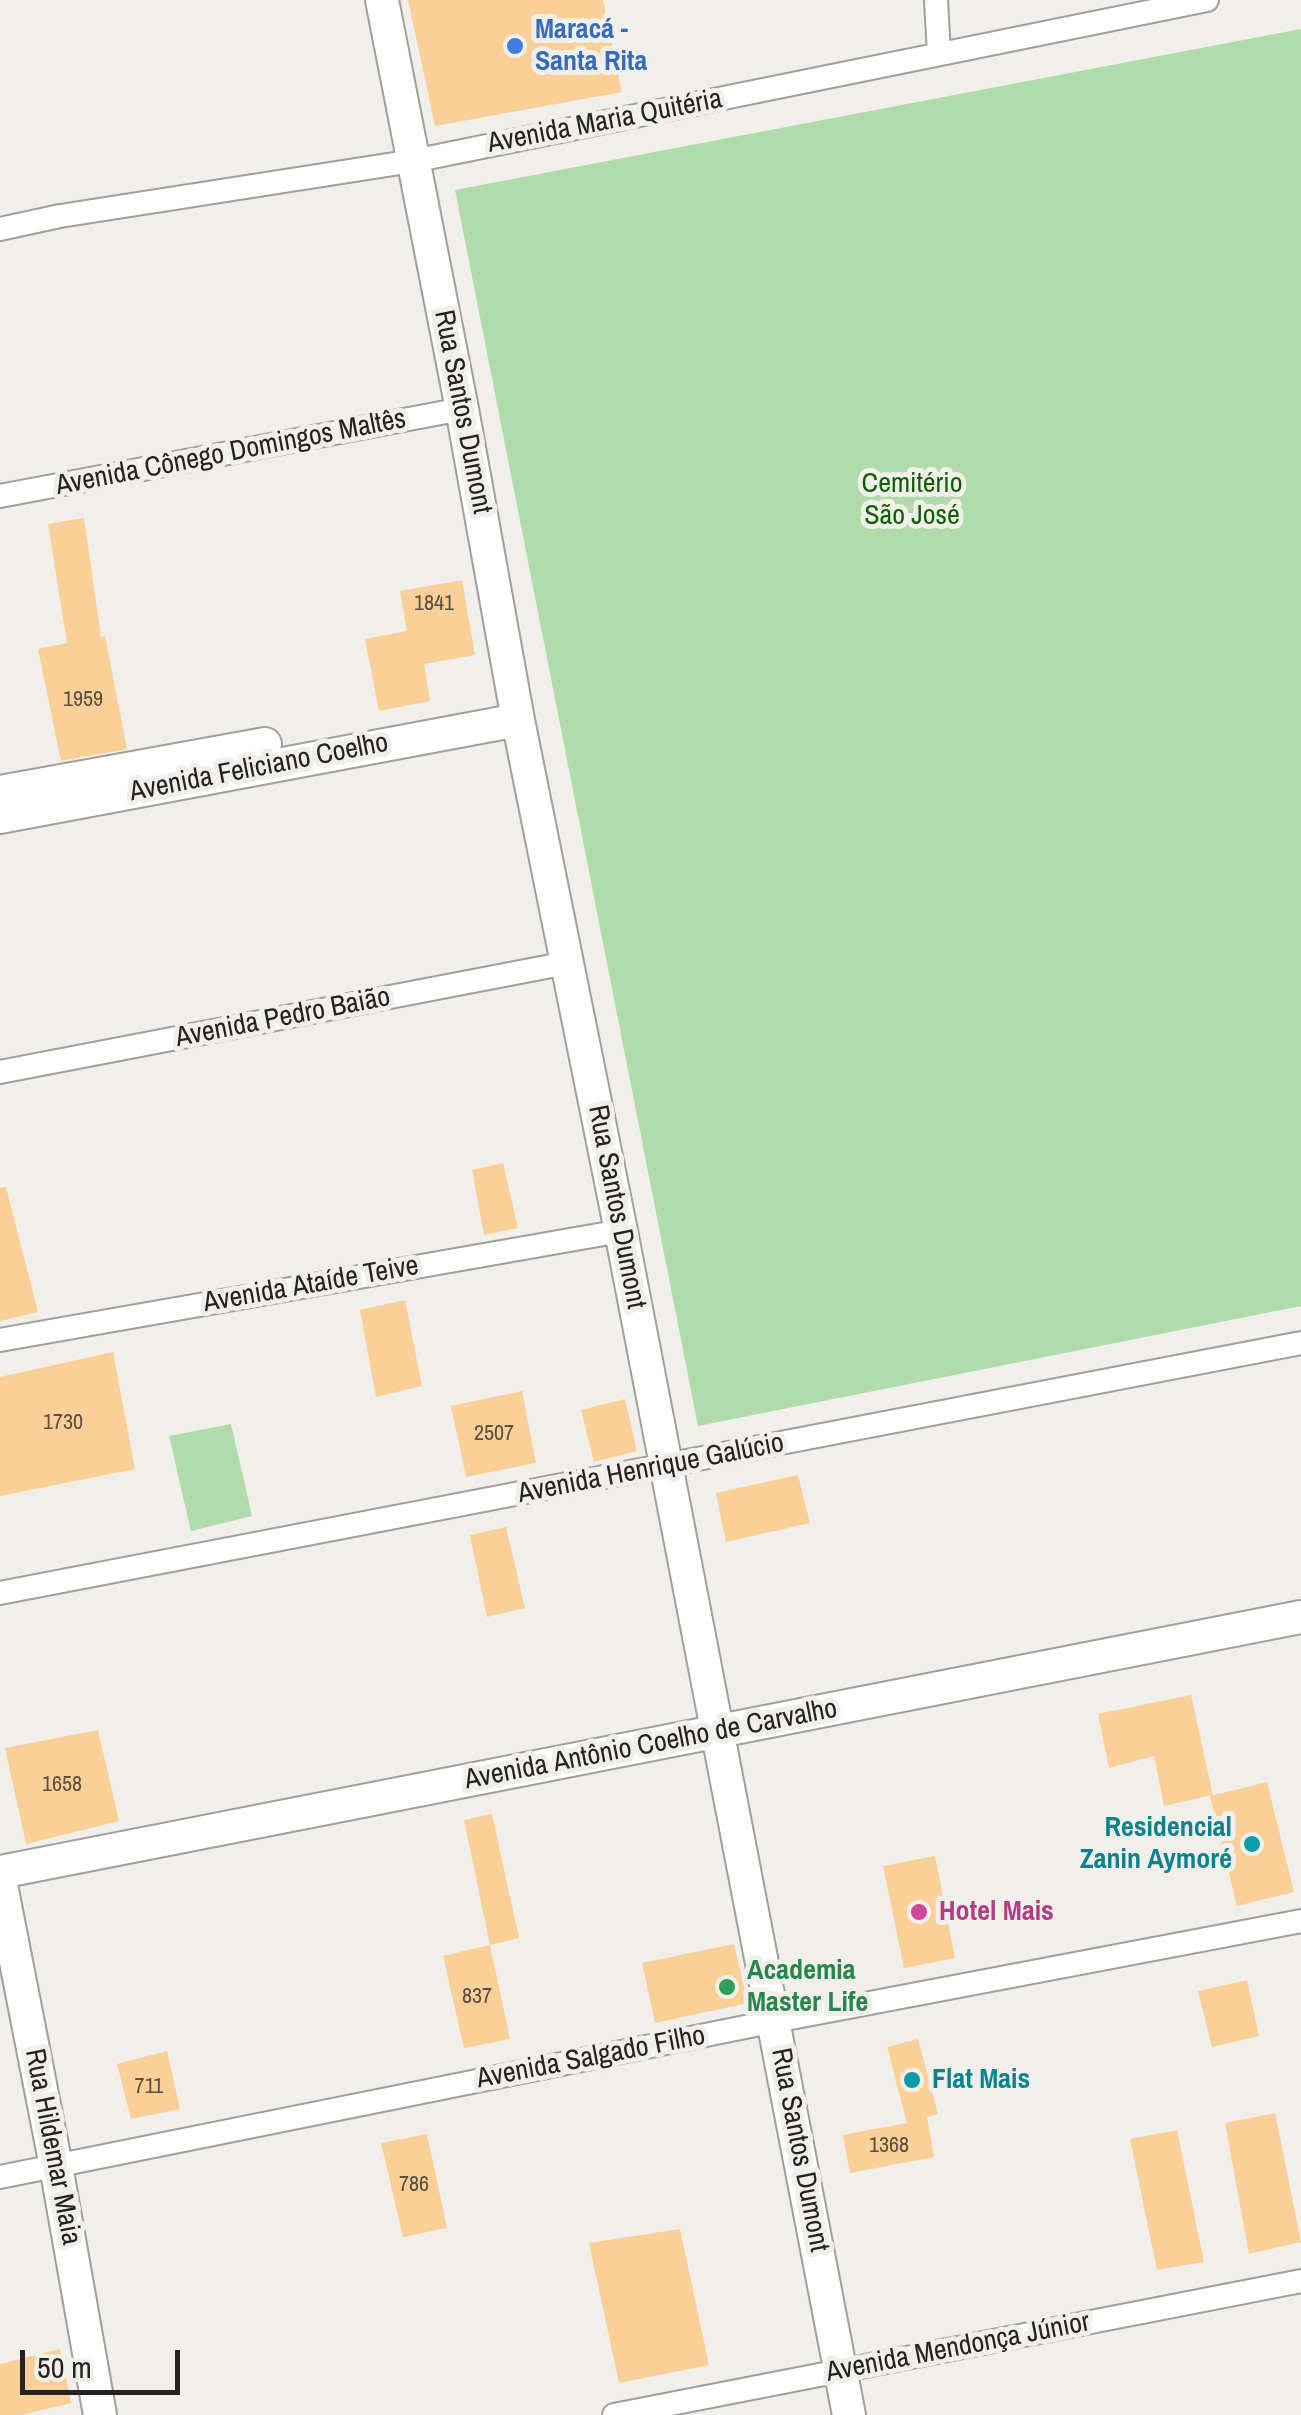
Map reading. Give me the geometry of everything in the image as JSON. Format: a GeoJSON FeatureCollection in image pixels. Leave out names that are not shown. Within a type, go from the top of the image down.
{"type":"FeatureCollection","features":[{"type":"Feature","properties":{"kind":"main road","name":"Rua Santos Dumont"},"geometry":{"type":"LineString","coordinates":[[382,0],[850,2415]]}},
{"type":"Feature","properties":{"kind":"main road","name":"Avenida Feliciano Coelho"},"geometry":{"type":"LineString","coordinates":[[0,792],[517,709]]}},
{"type":"Feature","properties":{"kind":"main road","name":"Avenida Feliciano Coelho"},"geometry":{"type":"LineString","coordinates":[[0,816],[517,709]]}},
{"type":"Feature","properties":{"kind":"main road","name":"Avenida Antônio Coelho de Carvalho"},"geometry":{"type":"LineString","coordinates":[[0,1872],[1301,1617]]}},
{"type":"Feature","properties":{"kind":"main road","name":"Rua Hildemar Maia"},"geometry":{"type":"LineString","coordinates":[[0,1880],[100,2415]]}},
{"type":"Feature","properties":{"kind":"street"},"geometry":{"type":"LineString","coordinates":[[936,0],[939,54]]}},
{"type":"Feature","properties":{"kind":"street","name":"Avenida Maria Quitéria"},"geometry":{"type":"LineString","coordinates":[[0,228],[414,161],[1207,0]]}},
{"type":"Feature","properties":{"kind":"street","name":"Avenida Cônego Domingos Maltês"},"geometry":{"type":"LineString","coordinates":[[0,496],[462,409]]}},
{"type":"Feature","properties":{"kind":"street","name":"Avenida Pedro Baião"},"geometry":{"type":"LineString","coordinates":[[0,1072],[567,963]]}},
{"type":"Feature","properties":{"kind":"street","name":"Avenida Ataíde Teive"},"geometry":{"type":"LineString","coordinates":[[0,1340],[622,1231]]}},
{"type":"Feature","properties":{"kind":"street","name":"Avenida Henrique Galúcio"},"geometry":{"type":"LineString","coordinates":[[0,1592],[1301,1343]]}},
{"type":"Feature","properties":{"kind":"street","name":"Avenida Salgado Filho"},"geometry":{"type":"LineString","coordinates":[[0,2178],[775,2021],[1301,1921]]}},
{"type":"Feature","properties":{"kind":"street","name":"Avenida Mendonça Júnior"},"geometry":{"type":"LineString","coordinates":[[614,2415],[1301,2281]]}},
{"type":"Feature","properties":{"kind":"green space","name":"Cemitério São José"},"geometry":{"type":"Polygon","coordinates":[[[1301,29],[1301,1306],[698,1426],[455,190],[1301,29]]]}},
{"type":"Feature","properties":{"kind":"green space"},"geometry":{"type":"Polygon","coordinates":[[[231,1424],[252,1516],[191,1531],[169,1436],[231,1424]]]}},
{"type":"Feature","properties":{"kind":"building","name":"Maracá - Santa Rita"},"geometry":{"type":"Polygon","coordinates":[[[408,0],[603,0],[622,92],[435,126],[408,0]]]}},
{"type":"Feature","properties":{"kind":"building"},"geometry":{"type":"Polygon","coordinates":[[[84,518],[101,637],[105,636],[127,749],[61,761],[38,649],[67,643],[48,524],[84,518]]]}},
{"type":"Feature","properties":{"kind":"building"},"geometry":{"type":"Polygon","coordinates":[[[462,580],[475,655],[424,664],[430,701],[379,711],[365,639],[407,631],[400,591],[462,580]]]}},
{"type":"Feature","properties":{"kind":"building"},"geometry":{"type":"Polygon","coordinates":[[[503,1163],[518,1228],[484,1235],[472,1170],[503,1163]]]}},
{"type":"Feature","properties":{"kind":"building"},"geometry":{"type":"Polygon","coordinates":[[[6,1187],[38,1312],[0,1321],[0,1188],[6,1187]]]}},
{"type":"Feature","properties":{"kind":"building"},"geometry":{"type":"Polygon","coordinates":[[[405,1300],[422,1386],[376,1397],[360,1310],[405,1300]]]}},
{"type":"Feature","properties":{"kind":"building"},"geometry":{"type":"Polygon","coordinates":[[[113,1352],[135,1469],[0,1496],[0,1377],[113,1352]]]}},
{"type":"Feature","properties":{"kind":"building"},"geometry":{"type":"Polygon","coordinates":[[[522,1391],[536,1463],[466,1477],[451,1406],[522,1391]]]}},
{"type":"Feature","properties":{"kind":"building"},"geometry":{"type":"Polygon","coordinates":[[[625,1399],[637,1451],[594,1462],[581,1410],[625,1399]]]}},
{"type":"Feature","properties":{"kind":"building"},"geometry":{"type":"Polygon","coordinates":[[[798,1475],[810,1523],[726,1542],[716,1493],[798,1475]]]}},
{"type":"Feature","properties":{"kind":"building"},"geometry":{"type":"Polygon","coordinates":[[[506,1527],[525,1608],[487,1617],[470,1535],[506,1527]]]}},
{"type":"Feature","properties":{"kind":"building"},"geometry":{"type":"Polygon","coordinates":[[[1191,1695],[1213,1795],[1164,1806],[1154,1756],[1109,1768],[1098,1714],[1191,1695]]]}},
{"type":"Feature","properties":{"kind":"building"},"geometry":{"type":"Polygon","coordinates":[[[98,1730],[119,1821],[26,1844],[5,1748],[98,1730]]]}},
{"type":"Feature","properties":{"kind":"building","name":"Residencial Zanin Aymoré"},"geometry":{"type":"Polygon","coordinates":[[[1267,1782],[1294,1892],[1237,1906],[1210,1796],[1267,1782]]]}},
{"type":"Feature","properties":{"kind":"building"},"geometry":{"type":"Polygon","coordinates":[[[492,1814],[519,1938],[490,1945],[464,1820],[492,1814]]]}},
{"type":"Feature","properties":{"kind":"building","name":"Hotel Mais"},"geometry":{"type":"Polygon","coordinates":[[[935,1856],[955,1958],[904,1968],[883,1866],[935,1856]]]}},
{"type":"Feature","properties":{"kind":"building"},"geometry":{"type":"Polygon","coordinates":[[[734,1944],[748,2003],[655,2023],[642,1963],[734,1944]]]}},
{"type":"Feature","properties":{"kind":"building"},"geometry":{"type":"Polygon","coordinates":[[[490,1945],[510,2039],[464,2048],[443,1956],[490,1945]]]}},
{"type":"Feature","properties":{"kind":"building"},"geometry":{"type":"Polygon","coordinates":[[[1247,1980],[1259,2036],[1212,2047],[1198,1991],[1247,1980]]]}},
{"type":"Feature","properties":{"kind":"building"},"geometry":{"type":"Polygon","coordinates":[[[918,2039],[938,2114],[927,2117],[934,2157],[850,2173],[843,2135],[907,2123],[887,2047],[918,2039]]]}},
{"type":"Feature","properties":{"kind":"building"},"geometry":{"type":"Polygon","coordinates":[[[167,2051],[180,2109],[131,2119],[117,2064],[167,2051]]]}},
{"type":"Feature","properties":{"kind":"building"},"geometry":{"type":"Polygon","coordinates":[[[1275,2113],[1301,2242],[1249,2254],[1225,2123],[1275,2113]]]}},
{"type":"Feature","properties":{"kind":"building"},"geometry":{"type":"Polygon","coordinates":[[[1177,2130],[1204,2262],[1157,2270],[1130,2139],[1177,2130]]]}},
{"type":"Feature","properties":{"kind":"building"},"geometry":{"type":"Polygon","coordinates":[[[427,2134],[447,2228],[403,2237],[381,2143],[427,2134]]]}},
{"type":"Feature","properties":{"kind":"building"},"geometry":{"type":"Polygon","coordinates":[[[680,2229],[709,2365],[619,2383],[589,2243],[680,2229]]]}},
{"type":"Feature","properties":{"kind":"building"},"geometry":{"type":"Polygon","coordinates":[[[60,2349],[71,2403],[22,2415],[0,2415],[0,2364],[60,2349]]]}},
{"type":"Feature","properties":{"kind":"place","name":"Maracá - Santa Rita"},"geometry":{"type":"Point","coordinates":[515,46]}},
{"type":"Feature","properties":{"kind":"place","name":"Residencial Zanin Aymoré"},"geometry":{"type":"Point","coordinates":[1252,1844]}},
{"type":"Feature","properties":{"kind":"place","name":"Hotel Mais"},"geometry":{"type":"Point","coordinates":[919,1912]}},
{"type":"Feature","properties":{"kind":"place","name":"Academia Master Life"},"geometry":{"type":"Point","coordinates":[727,1987]}},
{"type":"Feature","properties":{"kind":"place","name":"Flat Mais"},"geometry":{"type":"Point","coordinates":[912,2080]}}]}
